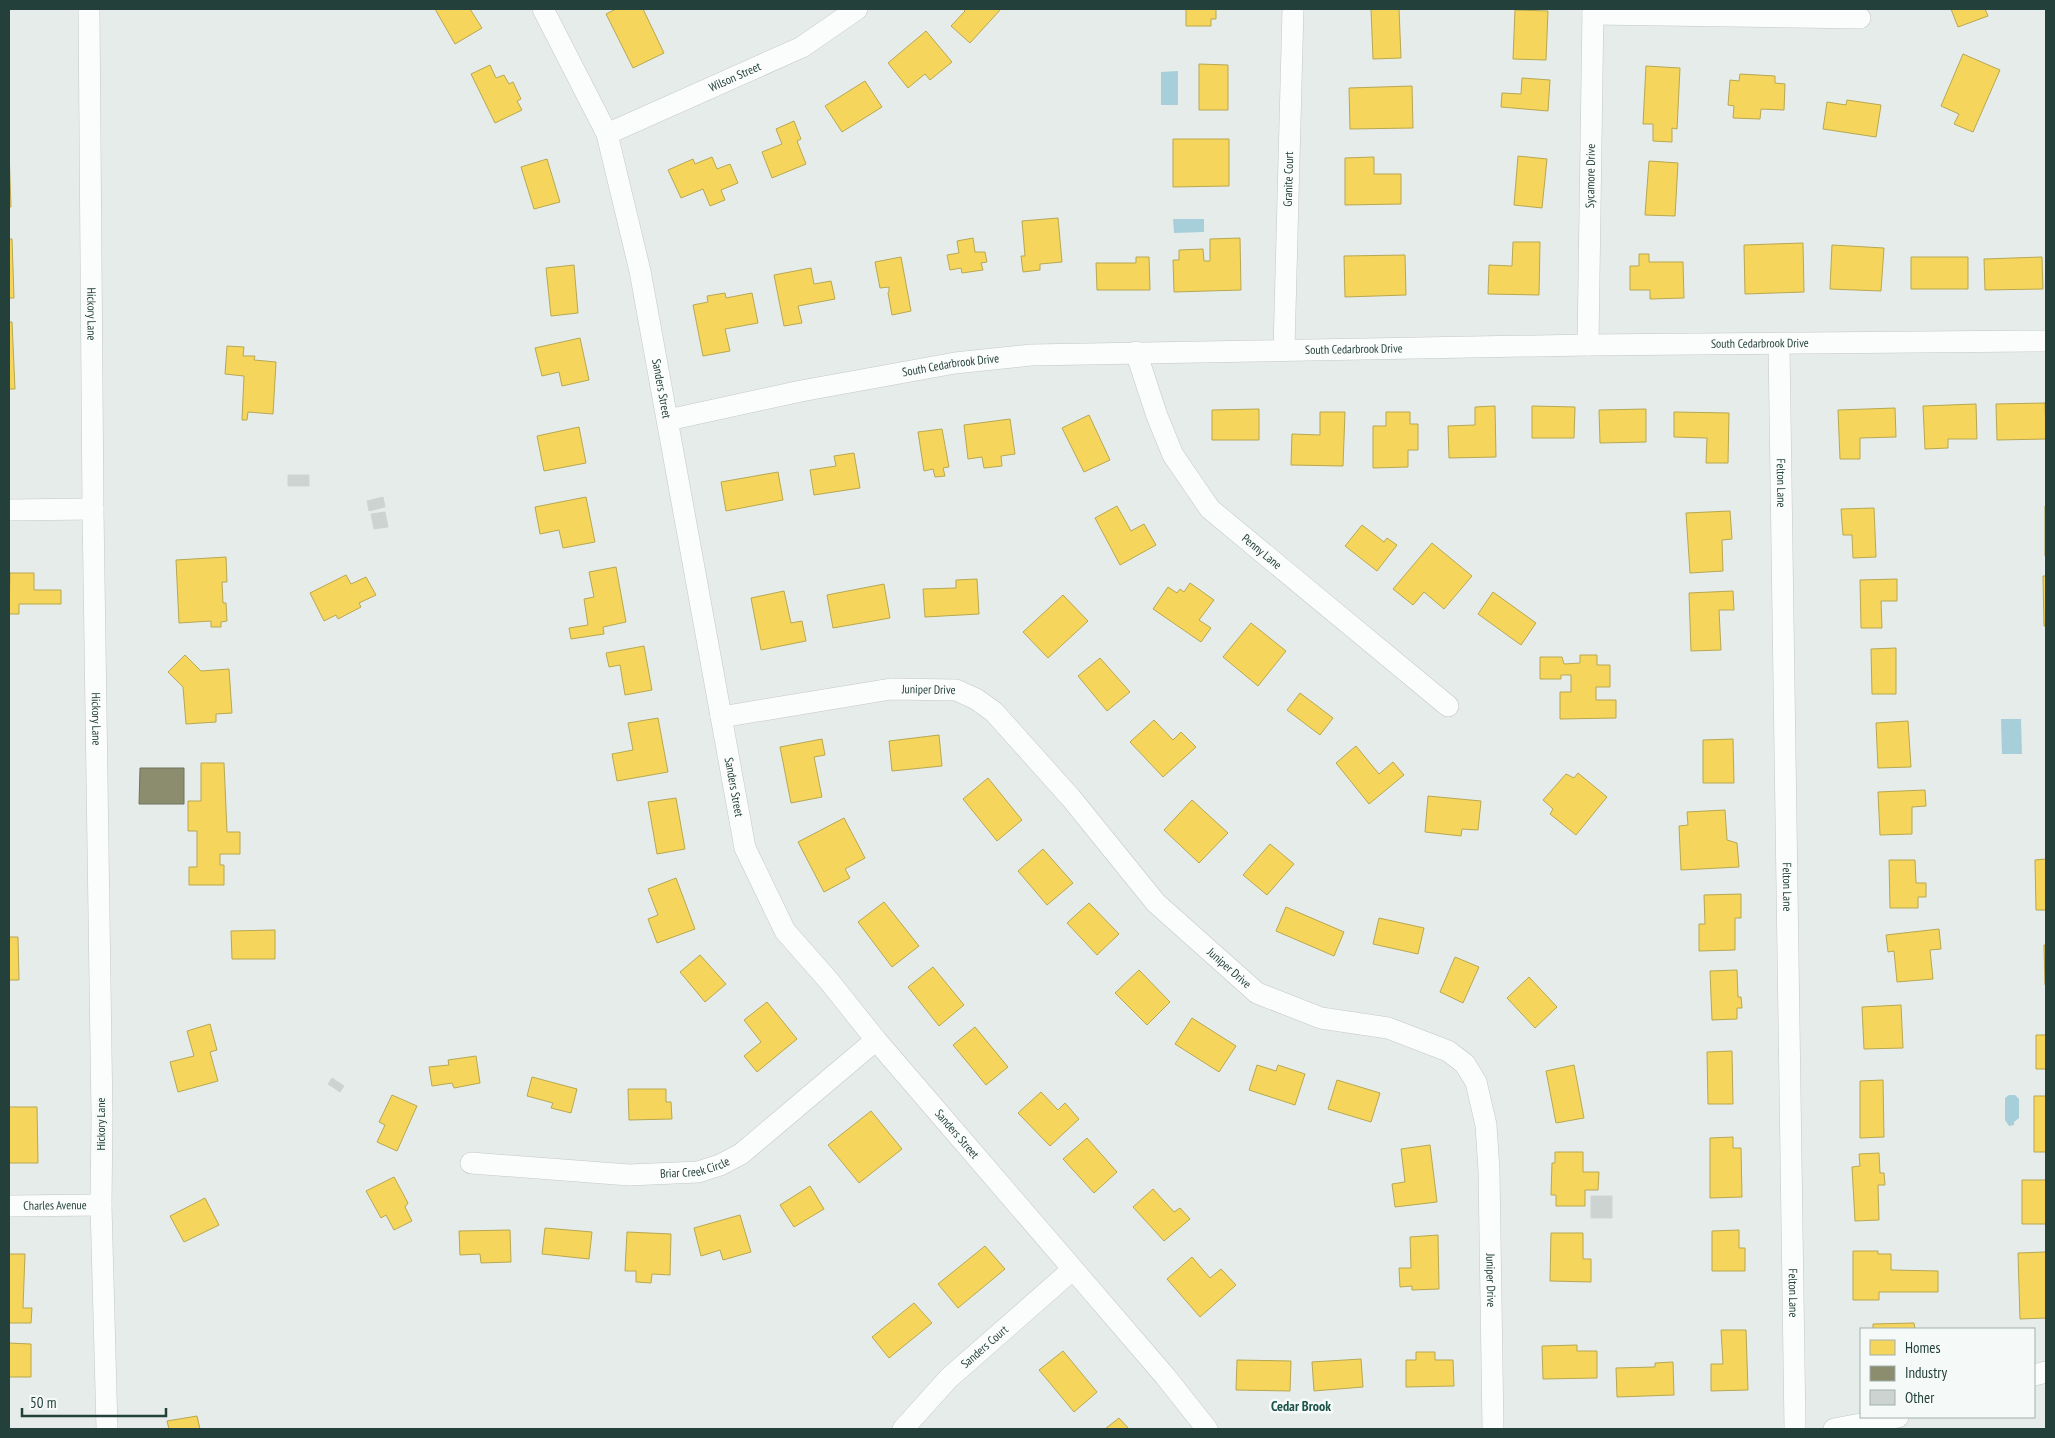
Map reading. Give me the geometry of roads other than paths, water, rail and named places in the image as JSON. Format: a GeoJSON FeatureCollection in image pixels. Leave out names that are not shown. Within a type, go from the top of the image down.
{"type":"FeatureCollection","features":[{"type":"Feature","properties":{"kind":"street","name":"Hickory Lane"},"geometry":{"type":"LineString","coordinates":[[89,9],[93,509],[102,1117],[101,1205],[107,1429]]}},
{"type":"Feature","properties":{"kind":"street","name":"Sanders Street"},"geometry":{"type":"LineString","coordinates":[[543,9],[607,134],[640,271],[745,848],[785,931],[1072,1270],[1165,1376],[1207,1429]]}},
{"type":"Feature","properties":{"kind":"street","name":"Wilson Street"},"geometry":{"type":"LineString","coordinates":[[607,134],[802,47],[857,9]]}},
{"type":"Feature","properties":{"kind":"street","name":"Granite Court"},"geometry":{"type":"LineString","coordinates":[[1284,349],[1293,9]]}},
{"type":"Feature","properties":{"kind":"street"},"geometry":{"type":"LineString","coordinates":[[1593,12],[1860,18]]}},
{"type":"Feature","properties":{"kind":"street","name":"Sycamore Drive"},"geometry":{"type":"LineString","coordinates":[[1588,345],[1593,12]]}},
{"type":"Feature","properties":{"kind":"street","name":"South Cedarbrook Drive"},"geometry":{"type":"LineString","coordinates":[[668,420],[801,391],[955,362],[1031,354],[1588,345],[1779,345],[2046,341]]}},
{"type":"Feature","properties":{"kind":"street","name":"Felton Lane"},"geometry":{"type":"LineString","coordinates":[[1779,345],[1795,1429]]}},
{"type":"Feature","properties":{"kind":"street","name":"Penny Lane"},"geometry":{"type":"LineString","coordinates":[[1136,352],[1157,416],[1173,455],[1210,509],[1448,706]]}},
{"type":"Feature","properties":{"kind":"street"},"geometry":{"type":"LineString","coordinates":[[9,510],[93,509]]}},
{"type":"Feature","properties":{"kind":"street","name":"Juniper Drive"},"geometry":{"type":"LineString","coordinates":[[721,716],[890,689],[956,690],[976,699],[994,712],[1071,798],[1156,903],[1257,993],[1321,1018],[1388,1028],[1448,1051],[1465,1064],[1476,1082],[1486,1125],[1489,1172],[1492,1429]]}},
{"type":"Feature","properties":{"kind":"street","name":"Briar Creek Circle"},"geometry":{"type":"LineString","coordinates":[[471,1163],[629,1175],[698,1172],[720,1165],[741,1154],[876,1040]]}},
{"type":"Feature","properties":{"kind":"street","name":"Charles Avenue"},"geometry":{"type":"LineString","coordinates":[[9,1206],[101,1205]]}},
{"type":"Feature","properties":{"kind":"street","name":"Sanders Court"},"geometry":{"type":"LineString","coordinates":[[903,1429],[949,1378],[1072,1270]]}},
{"type":"Feature","properties":{"kind":"street"},"geometry":{"type":"LineString","coordinates":[[1834,1429],[1893,1418]]}},
{"type":"Feature","properties":{"kind":"water"},"geometry":{"type":"Polygon","coordinates":[[[1178,71],[1178,105],[1161,105],[1161,72],[1178,71]]]}},
{"type":"Feature","properties":{"kind":"water"},"geometry":{"type":"Polygon","coordinates":[[[1173,219],[1204,219],[1204,232],[1174,233],[1173,219]]]}},
{"type":"Feature","properties":{"kind":"water"},"geometry":{"type":"Polygon","coordinates":[[[2001,719],[2021,719],[2022,754],[2002,754],[2001,719]]]}},
{"type":"Feature","properties":{"kind":"water"},"geometry":{"type":"Polygon","coordinates":[[[2009,1095],[2015,1095],[2019,1099],[2019,1118],[2014,1122],[2014,1125],[2009,1126],[2005,1120],[2005,1098],[2009,1095]]]}},
{"type":"Feature","properties":{"kind":"district","name":"Cedar Brook"},"geometry":{"type":"Point","coordinates":[1301,1406]}}]}
